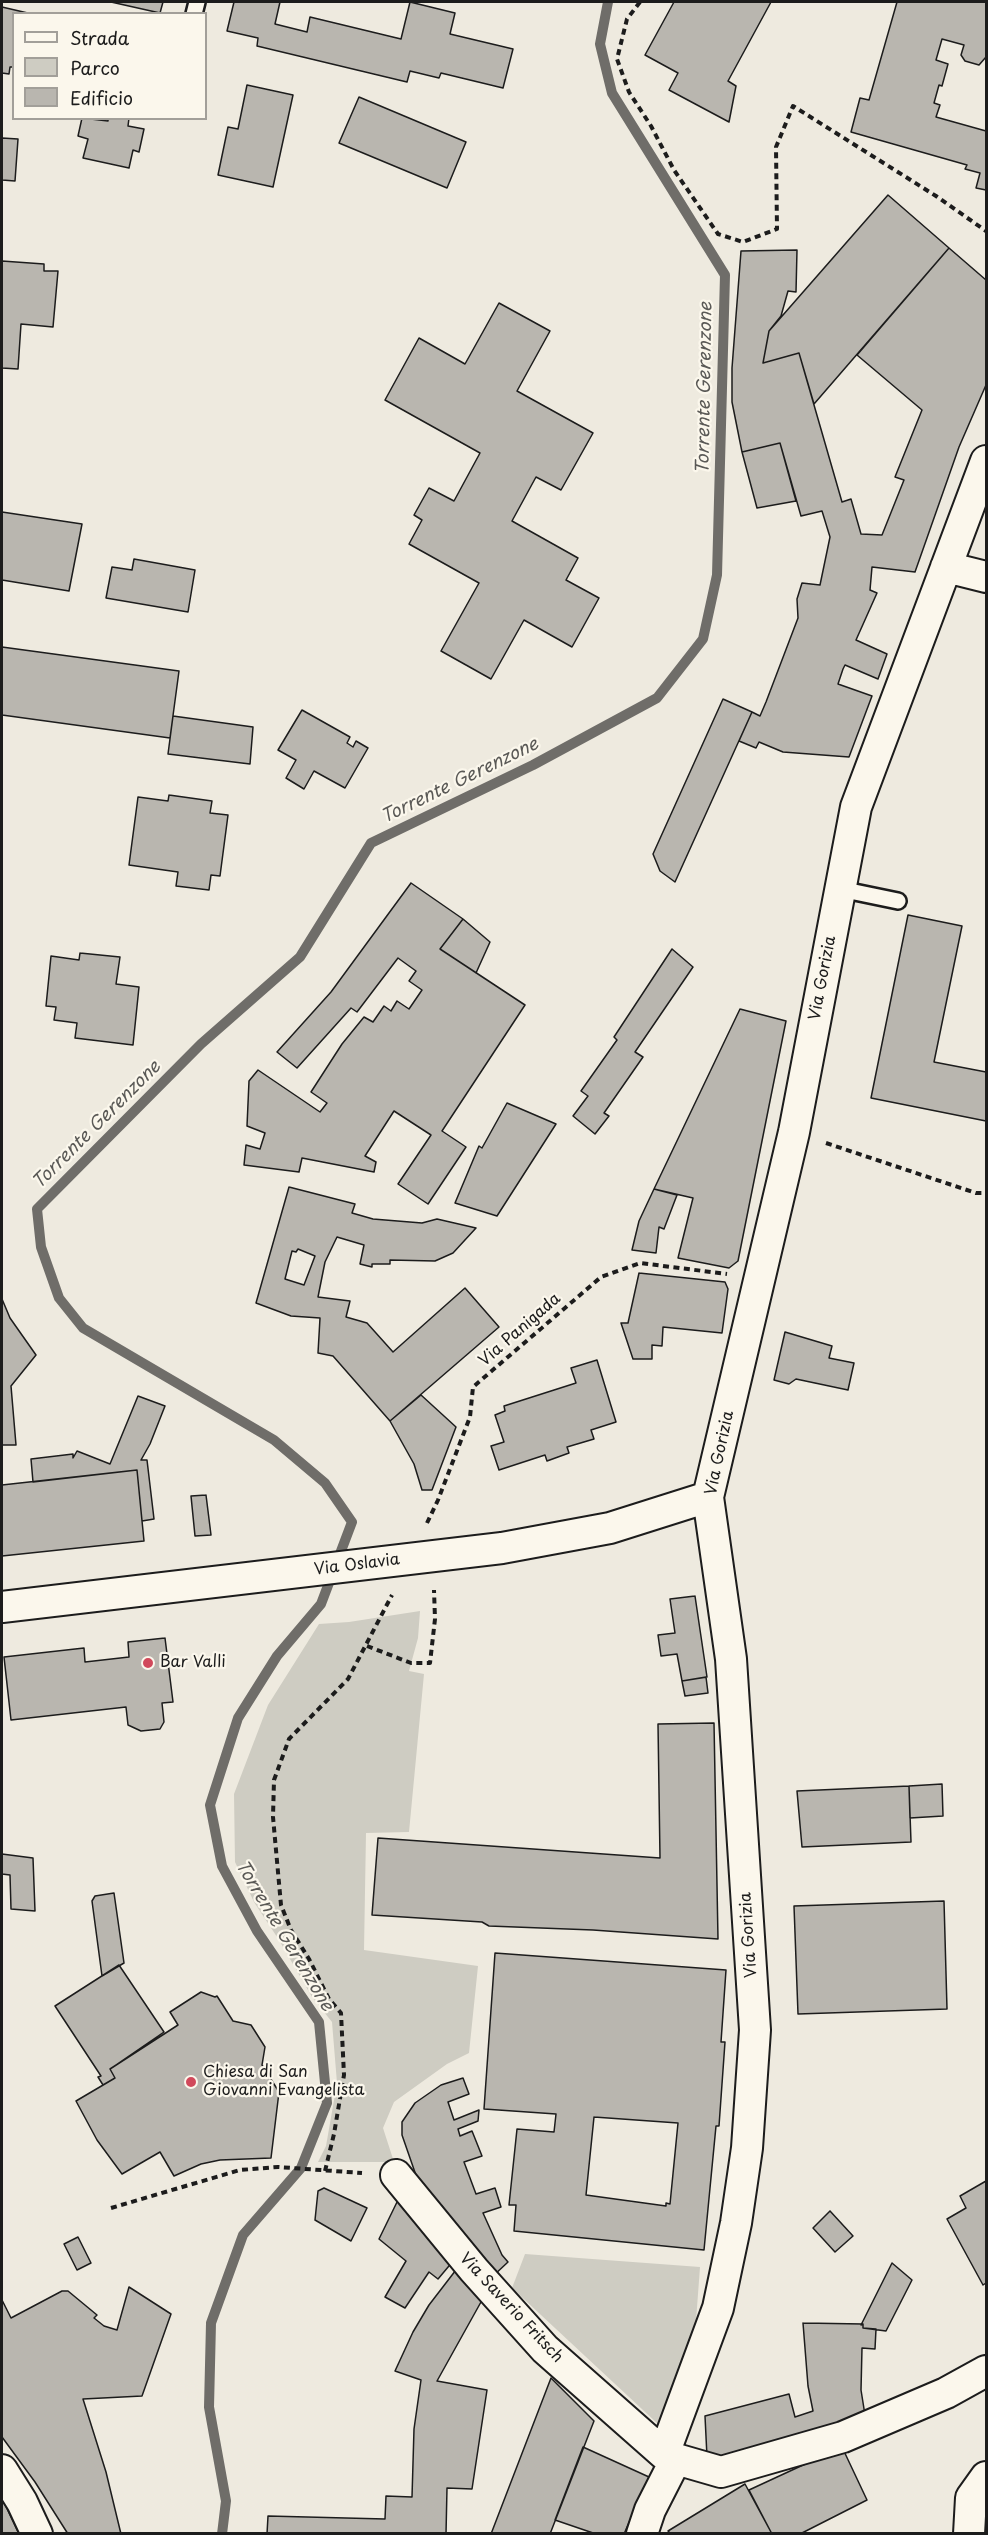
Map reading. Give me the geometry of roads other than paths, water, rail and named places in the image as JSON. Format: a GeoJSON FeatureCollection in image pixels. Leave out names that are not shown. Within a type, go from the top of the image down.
{"type":"FeatureCollection","features":[{"type":"Feature","properties":{"kind":"street","name":"Via Gorizia"},"geometry":{"type":"LineString","coordinates":[[642,2534],[718,2308],[736,2223],[747,2148],[755,2030],[731,1659],[708,1497],[794,1132],[856,807],[987,461]]}},
{"type":"Feature","properties":{"kind":"street"},"geometry":{"type":"LineString","coordinates":[[946,567],[987,577]]}},
{"type":"Feature","properties":{"kind":"street","name":"Via Oslavia"},"geometry":{"type":"LineString","coordinates":[[2,1607],[261,1577],[393,1574],[430,1542],[502,1548],[610,1528],[708,1497]]}},
{"type":"Feature","properties":{"kind":"street","name":"Via Saverio Fritsch"},"geometry":{"type":"LineString","coordinates":[[396,2175],[474,2270],[545,2349],[670,2456]]}},
{"type":"Feature","properties":{"kind":"street"},"geometry":{"type":"LineString","coordinates":[[670,2456],[721,2472],[843,2437],[946,2393],[987,2371]]}},
{"type":"Feature","properties":{"kind":"street"},"geometry":{"type":"LineString","coordinates":[[2,2470],[22,2502],[37,2534]]}},
{"type":"Feature","properties":{"kind":"street"},"geometry":{"type":"LineString","coordinates":[[969,2534],[971,2498],[987,2477]]}},
{"type":"Feature","properties":{"kind":"lane"},"geometry":{"type":"LineString","coordinates":[[840,889],[898,901]]}},
{"type":"Feature","properties":{"kind":"waterway","name":"Torrente Gerenzone"},"geometry":{"type":"LineString","coordinates":[[222,2534],[226,2501],[209,2407],[211,2323],[243,2235],[301,2168],[327,2103],[319,2022],[257,1931],[222,1866],[210,1805],[238,1718],[277,1656],[321,1604],[352,1522],[325,1483],[274,1440],[83,1328],[59,1298],[41,1247],[37,1209],[201,1044],[300,957],[371,843],[533,765],[657,698],[703,639],[717,575],[725,275],[612,93],[600,44],[608,2]]}},
{"type":"Feature","properties":{"kind":"place","name":"Bar Valli"},"geometry":{"type":"Point","coordinates":[148,1663]}},
{"type":"Feature","properties":{"kind":"place","name":"Chiesa di San Giovanni Evangelista"},"geometry":{"type":"Point","coordinates":[191,2082]}}]}
